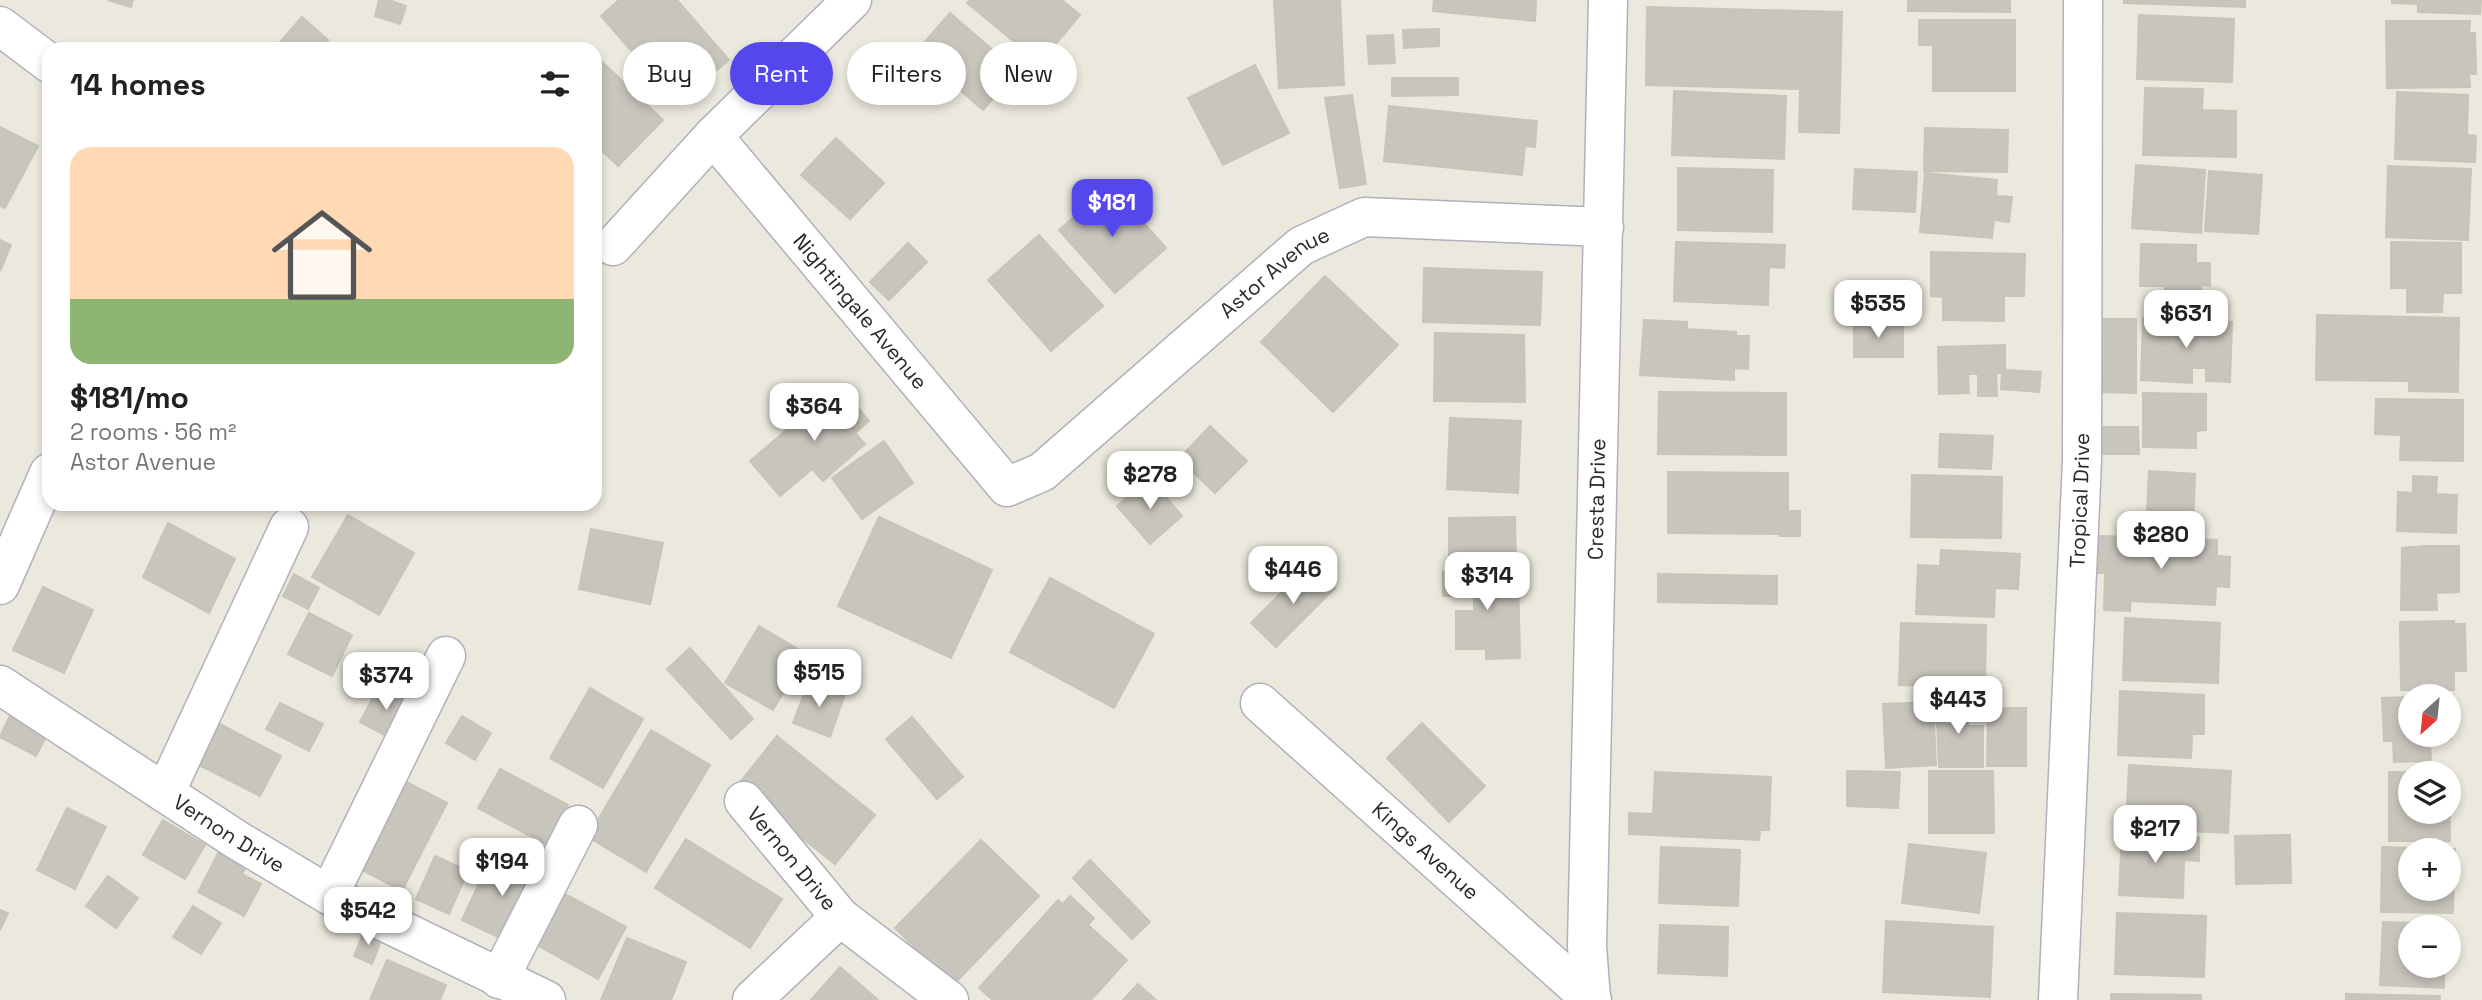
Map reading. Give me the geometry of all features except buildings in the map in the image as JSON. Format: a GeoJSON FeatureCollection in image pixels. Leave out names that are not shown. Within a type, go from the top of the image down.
{"type":"FeatureCollection","features":[{"type":"Feature","properties":{"kind":"street"},"geometry":{"type":"LineString","coordinates":[[613,246],[713,136],[852,0]]}},
{"type":"Feature","properties":{"kind":"street","name":"Cresta Drive"},"geometry":{"type":"LineString","coordinates":[[1592,999],[1587,946],[1608,0]]}},
{"type":"Feature","properties":{"kind":"street","name":"Tropical Drive"},"geometry":{"type":"LineString","coordinates":[[2058,1000],[2082,460],[2083,0]]}},
{"type":"Feature","properties":{"kind":"street"},"geometry":{"type":"LineString","coordinates":[[0,26],[42,58]]}},
{"type":"Feature","properties":{"kind":"street","name":"Nightingale Avenue"},"geometry":{"type":"LineString","coordinates":[[713,136],[1007,487]]}},
{"type":"Feature","properties":{"kind":"street","name":"Astor Avenue"},"geometry":{"type":"LineString","coordinates":[[1007,487],[1042,472],[1301,246],[1364,217],[1604,227]]}},
{"type":"Feature","properties":{"kind":"street"},"geometry":{"type":"LineString","coordinates":[[0,585],[42,489]]}},
{"type":"Feature","properties":{"kind":"street"},"geometry":{"type":"LineString","coordinates":[[165,793],[289,527]]}},
{"type":"Feature","properties":{"kind":"street"},"geometry":{"type":"LineString","coordinates":[[329,895],[446,656]]}},
{"type":"Feature","properties":{"kind":"street","name":"Vernon Drive"},"geometry":{"type":"LineString","coordinates":[[0,685],[237,840],[329,895],[546,1000]]}},
{"type":"Feature","properties":{"kind":"street","name":"Kings Avenue"},"geometry":{"type":"LineString","coordinates":[[1260,703],[1592,999]]}},
{"type":"Feature","properties":{"kind":"street","name":"Vernon Drive"},"geometry":{"type":"LineString","coordinates":[[744,801],[840,917],[949,1000]]}},
{"type":"Feature","properties":{"kind":"street"},"geometry":{"type":"LineString","coordinates":[[499,979],[578,825]]}},
{"type":"Feature","properties":{"kind":"street","name":"Vernon Drive"},"geometry":{"type":"LineString","coordinates":[[752,1000],[840,917]]}}]}
